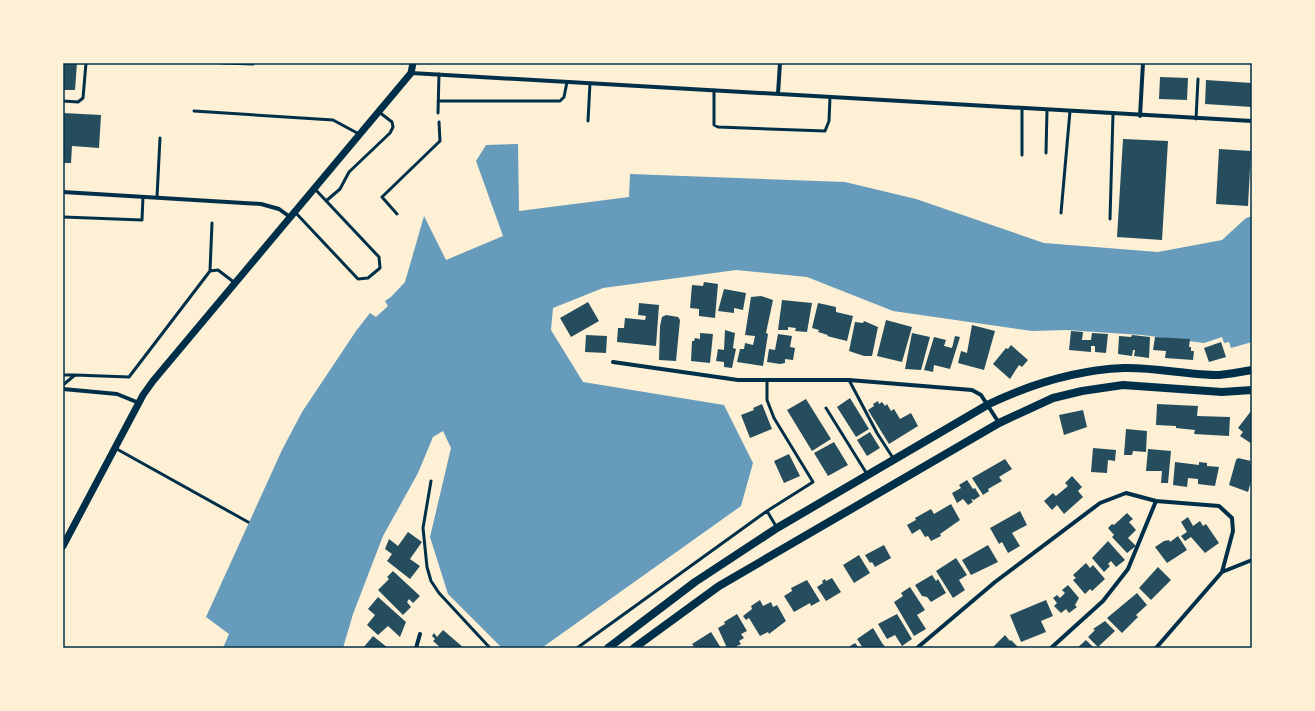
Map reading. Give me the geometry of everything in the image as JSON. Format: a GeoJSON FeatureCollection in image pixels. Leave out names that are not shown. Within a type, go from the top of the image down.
{"type":"FeatureCollection","features":[{"type":"Feature","properties":{"kind":"main road"},"geometry":{"type":"LineString","coordinates":[[608,648],[695,582],[777,528],[989,404],[1014,392],[1046,381],[1084,373],[1124,368],[1219,375],[1252,370]]}},
{"type":"Feature","properties":{"kind":"main road"},"geometry":{"type":"LineString","coordinates":[[634,648],[719,586],[1000,423],[1053,398],[1082,391],[1123,385],[1222,392],[1252,390]]}},
{"type":"Feature","properties":{"kind":"street"},"geometry":{"type":"LineString","coordinates":[[63,546],[139,403],[156,378],[411,73],[413,63]]}},
{"type":"Feature","properties":{"kind":"street"},"geometry":{"type":"LineString","coordinates":[[778,94],[780,63]]}},
{"type":"Feature","properties":{"kind":"street"},"geometry":{"type":"LineString","coordinates":[[1140,116],[1143,63]]}},
{"type":"Feature","properties":{"kind":"street"},"geometry":{"type":"LineString","coordinates":[[411,73],[1140,116],[1252,121]]}},
{"type":"Feature","properties":{"kind":"street"},"geometry":{"type":"LineString","coordinates":[[63,192],[261,204],[292,214]]}},
{"type":"Feature","properties":{"kind":"street"},"geometry":{"type":"LineString","coordinates":[[613,362],[738,380],[767,382],[849,380],[972,390],[981,395],[989,404],[1000,423]]}},
{"type":"Feature","properties":{"kind":"street"},"geometry":{"type":"LineString","coordinates":[[63,389],[117,394],[139,403]]}},
{"type":"Feature","properties":{"kind":"street"},"geometry":{"type":"LineString","coordinates":[[917,648],[995,582],[1100,503],[1126,493],[1156,501],[1219,506],[1232,518],[1233,531],[1222,572],[1156,648]]}},
{"type":"Feature","properties":{"kind":"street"},"geometry":{"type":"LineString","coordinates":[[1051,648],[1103,601],[1128,569],[1156,501]]}},
{"type":"Feature","properties":{"kind":"street"},"geometry":{"type":"LineString","coordinates":[[1222,572],[1252,560]]}},
{"type":"Feature","properties":{"kind":"street"},"geometry":{"type":"LineString","coordinates":[[416,648],[420,634]]}},
{"type":"Feature","properties":{"kind":"lane"},"geometry":{"type":"LineString","coordinates":[[63,101],[78,102],[84,98],[86,63]]}},
{"type":"Feature","properties":{"kind":"lane"},"geometry":{"type":"LineString","coordinates":[[223,63],[253,64]]}},
{"type":"Feature","properties":{"kind":"lane"},"geometry":{"type":"LineString","coordinates":[[438,113],[439,74]]}},
{"type":"Feature","properties":{"kind":"lane"},"geometry":{"type":"LineString","coordinates":[[1196,119],[1198,79]]}},
{"type":"Feature","properties":{"kind":"lane"},"geometry":{"type":"LineString","coordinates":[[438,101],[560,101],[564,97],[567,82]]}},
{"type":"Feature","properties":{"kind":"lane"},"geometry":{"type":"LineString","coordinates":[[588,121],[590,83]]}},
{"type":"Feature","properties":{"kind":"lane"},"geometry":{"type":"LineString","coordinates":[[714,90],[713,116],[714,125],[718,127],[825,131],[829,121],[830,97]]}},
{"type":"Feature","properties":{"kind":"lane"},"geometry":{"type":"LineString","coordinates":[[1022,109],[1022,155]]}},
{"type":"Feature","properties":{"kind":"lane"},"geometry":{"type":"LineString","coordinates":[[1046,154],[1047,110]]}},
{"type":"Feature","properties":{"kind":"lane"},"geometry":{"type":"LineString","coordinates":[[194,111],[333,120],[359,134]]}},
{"type":"Feature","properties":{"kind":"lane"},"geometry":{"type":"LineString","coordinates":[[326,201],[340,189],[349,172],[390,133],[393,127],[392,122],[379,111]]}},
{"type":"Feature","properties":{"kind":"lane"},"geometry":{"type":"LineString","coordinates":[[1061,213],[1070,111]]}},
{"type":"Feature","properties":{"kind":"lane"},"geometry":{"type":"LineString","coordinates":[[1110,219],[1113,114]]}},
{"type":"Feature","properties":{"kind":"lane"},"geometry":{"type":"LineString","coordinates":[[397,214],[382,196],[440,141],[439,122]]}},
{"type":"Feature","properties":{"kind":"lane"},"geometry":{"type":"LineString","coordinates":[[157,197],[160,138]]}},
{"type":"Feature","properties":{"kind":"lane"},"geometry":{"type":"LineString","coordinates":[[292,214],[358,279],[368,278],[380,268],[379,257],[314,188]]}},
{"type":"Feature","properties":{"kind":"lane"},"geometry":{"type":"LineString","coordinates":[[63,217],[142,220],[143,196]]}},
{"type":"Feature","properties":{"kind":"lane"},"geometry":{"type":"LineString","coordinates":[[63,375],[129,377],[210,271],[212,223]]}},
{"type":"Feature","properties":{"kind":"lane"},"geometry":{"type":"LineString","coordinates":[[210,271],[218,270],[235,283]]}},
{"type":"Feature","properties":{"kind":"lane"},"geometry":{"type":"LineString","coordinates":[[63,385],[75,375]]}},
{"type":"Feature","properties":{"kind":"lane"},"geometry":{"type":"LineString","coordinates":[[849,380],[877,433],[894,460]]}},
{"type":"Feature","properties":{"kind":"lane"},"geometry":{"type":"LineString","coordinates":[[577,648],[767,511],[813,482],[774,418],[767,400],[767,382]]}},
{"type":"Feature","properties":{"kind":"lane"},"geometry":{"type":"LineString","coordinates":[[826,408],[868,475]]}},
{"type":"Feature","properties":{"kind":"lane"},"geometry":{"type":"LineString","coordinates":[[115,448],[248,522]]}},
{"type":"Feature","properties":{"kind":"lane"},"geometry":{"type":"LineString","coordinates":[[431,482],[423,528],[427,567],[431,581],[439,594],[490,648]]}},
{"type":"Feature","properties":{"kind":"lane"},"geometry":{"type":"LineString","coordinates":[[767,511],[777,528]]}},
{"type":"Feature","properties":{"kind":"water"},"geometry":{"type":"Polygon","coordinates":[[[518,144],[519,211],[629,197],[630,174],[845,182],[916,199],[1044,243],[1158,252],[1222,240],[1246,218],[1252,216],[1252,342],[1231,348],[1229,342],[1224,343],[1222,337],[1204,343],[1142,335],[1066,330],[1032,331],[893,311],[807,277],[736,270],[603,288],[553,308],[551,330],[583,382],[724,405],[753,463],[741,506],[543,647],[502,648],[448,594],[430,537],[451,448],[443,431],[433,437],[418,473],[383,536],[353,614],[343,648],[223,648],[229,634],[206,617],[282,450],[302,412],[356,331],[370,313],[376,317],[388,306],[385,301],[391,297],[405,282],[424,216],[446,260],[503,236],[476,161],[486,145],[518,144]]]}},
{"type":"Feature","properties":{"kind":"building"},"geometry":{"type":"Polygon","coordinates":[[[63,63],[77,63],[75,90],[63,90],[63,63]]]}},
{"type":"Feature","properties":{"kind":"building"},"geometry":{"type":"Polygon","coordinates":[[[1160,77],[1188,78],[1187,100],[1159,99],[1160,77]]]}},
{"type":"Feature","properties":{"kind":"building"},"geometry":{"type":"Polygon","coordinates":[[[1206,80],[1252,83],[1252,107],[1205,104],[1206,80]]]}},
{"type":"Feature","properties":{"kind":"building"},"geometry":{"type":"Polygon","coordinates":[[[63,113],[101,115],[99,148],[72,146],[71,163],[63,163],[63,113]]]}},
{"type":"Feature","properties":{"kind":"building"},"geometry":{"type":"Polygon","coordinates":[[[1123,139],[1168,141],[1162,240],[1117,237],[1123,139]]]}},
{"type":"Feature","properties":{"kind":"building"},"geometry":{"type":"Polygon","coordinates":[[[1219,149],[1251,151],[1248,206],[1216,204],[1219,149]]]}},
{"type":"Feature","properties":{"kind":"building"},"geometry":{"type":"Polygon","coordinates":[[[704,282],[718,284],[715,318],[699,316],[699,309],[690,308],[692,285],[703,286],[704,282]]]}},
{"type":"Feature","properties":{"kind":"building"},"geometry":{"type":"Polygon","coordinates":[[[724,289],[746,293],[743,310],[734,308],[734,313],[718,311],[724,289]]]}},
{"type":"Feature","properties":{"kind":"building"},"geometry":{"type":"Polygon","coordinates":[[[761,296],[773,300],[766,333],[768,334],[763,366],[737,362],[740,349],[744,349],[745,343],[753,345],[755,336],[745,335],[751,297],[761,296]]]}},
{"type":"Feature","properties":{"kind":"building"},"geometry":{"type":"Polygon","coordinates":[[[782,300],[812,303],[807,332],[795,331],[796,328],[788,327],[788,330],[778,330],[782,300]]]}},
{"type":"Feature","properties":{"kind":"building"},"geometry":{"type":"Polygon","coordinates":[[[588,302],[599,321],[571,337],[560,318],[588,302]]]}},
{"type":"Feature","properties":{"kind":"building"},"geometry":{"type":"Polygon","coordinates":[[[639,303],[659,305],[656,346],[617,342],[618,328],[624,328],[625,318],[645,320],[646,316],[638,315],[639,303]]]}},
{"type":"Feature","properties":{"kind":"building"},"geometry":{"type":"Polygon","coordinates":[[[818,303],[836,307],[836,312],[853,316],[847,341],[827,336],[828,335],[818,332],[819,330],[812,328],[818,303]]]}},
{"type":"Feature","properties":{"kind":"building"},"geometry":{"type":"Polygon","coordinates":[[[666,315],[678,317],[680,320],[676,361],[659,360],[660,326],[662,317],[666,315]]]}},
{"type":"Feature","properties":{"kind":"building"},"geometry":{"type":"Polygon","coordinates":[[[886,320],[912,327],[902,362],[877,356],[886,320]]]}},
{"type":"Feature","properties":{"kind":"building"},"geometry":{"type":"Polygon","coordinates":[[[864,321],[878,327],[872,356],[864,356],[849,351],[855,322],[863,323],[864,321]]]}},
{"type":"Feature","properties":{"kind":"building"},"geometry":{"type":"Polygon","coordinates":[[[972,325],[995,331],[984,370],[958,363],[961,351],[967,353],[972,325]]]}},
{"type":"Feature","properties":{"kind":"building"},"geometry":{"type":"Polygon","coordinates":[[[725,330],[735,333],[733,348],[736,349],[732,368],[724,367],[724,362],[716,361],[718,349],[724,350],[725,330]]]}},
{"type":"Feature","properties":{"kind":"building"},"geometry":{"type":"Polygon","coordinates":[[[1071,331],[1083,332],[1082,340],[1091,340],[1092,333],[1108,334],[1106,353],[1095,352],[1095,346],[1091,346],[1091,352],[1069,350],[1071,331]]]}},
{"type":"Feature","properties":{"kind":"building"},"geometry":{"type":"Polygon","coordinates":[[[700,333],[713,334],[710,363],[691,361],[692,341],[694,341],[695,338],[700,339],[700,333]]]}},
{"type":"Feature","properties":{"kind":"building"},"geometry":{"type":"Polygon","coordinates":[[[912,333],[930,337],[921,370],[905,369],[912,333]]]}},
{"type":"Feature","properties":{"kind":"building"},"geometry":{"type":"Polygon","coordinates":[[[778,334],[792,336],[790,347],[795,348],[793,360],[785,359],[785,363],[780,364],[767,362],[769,349],[775,350],[778,334]]]}},
{"type":"Feature","properties":{"kind":"building"},"geometry":{"type":"Polygon","coordinates":[[[586,335],[607,336],[606,353],[585,352],[586,335]]]}},
{"type":"Feature","properties":{"kind":"building"},"geometry":{"type":"Polygon","coordinates":[[[1132,335],[1150,337],[1149,358],[1134,356],[1135,350],[1133,350],[1132,356],[1118,354],[1119,336],[1131,337],[1132,335]]]}},
{"type":"Feature","properties":{"kind":"building"},"geometry":{"type":"Polygon","coordinates":[[[955,336],[960,337],[950,369],[934,365],[933,372],[924,370],[934,337],[946,340],[944,346],[952,348],[955,336]]]}},
{"type":"Feature","properties":{"kind":"building"},"geometry":{"type":"Polygon","coordinates":[[[1155,337],[1190,339],[1189,347],[1191,347],[1191,351],[1194,351],[1193,360],[1165,358],[1166,351],[1153,350],[1155,337]]]}},
{"type":"Feature","properties":{"kind":"building"},"geometry":{"type":"Polygon","coordinates":[[[1221,342],[1226,357],[1209,362],[1204,348],[1221,342]]]}},
{"type":"Feature","properties":{"kind":"building"},"geometry":{"type":"Polygon","coordinates":[[[1011,345],[1028,360],[1022,367],[1019,365],[1010,379],[993,364],[1006,348],[1008,349],[1011,345]]]}},
{"type":"Feature","properties":{"kind":"building"},"geometry":{"type":"Polygon","coordinates":[[[850,398],[869,429],[856,437],[837,407],[850,398]]]}},
{"type":"Feature","properties":{"kind":"building"},"geometry":{"type":"Polygon","coordinates":[[[806,399],[831,439],[812,451],[787,410],[806,399]]]}},
{"type":"Feature","properties":{"kind":"building"},"geometry":{"type":"Polygon","coordinates":[[[878,401],[879,404],[882,402],[885,406],[887,404],[891,411],[894,409],[900,419],[911,413],[918,426],[889,444],[868,410],[878,401]]]}},
{"type":"Feature","properties":{"kind":"building"},"geometry":{"type":"Polygon","coordinates":[[[762,404],[772,429],[750,438],[741,415],[754,410],[753,408],[762,404]]]}},
{"type":"Feature","properties":{"kind":"building"},"geometry":{"type":"Polygon","coordinates":[[[1157,404],[1198,406],[1197,416],[1230,417],[1229,436],[1194,434],[1195,430],[1176,428],[1176,426],[1156,425],[1157,404]]]}},
{"type":"Feature","properties":{"kind":"building"},"geometry":{"type":"Polygon","coordinates":[[[1083,410],[1087,427],[1064,435],[1059,415],[1083,410]]]}},
{"type":"Feature","properties":{"kind":"building"},"geometry":{"type":"Polygon","coordinates":[[[1251,411],[1252,444],[1240,436],[1243,432],[1238,428],[1251,411]]]}},
{"type":"Feature","properties":{"kind":"building"},"geometry":{"type":"Polygon","coordinates":[[[1126,429],[1147,431],[1146,452],[1133,451],[1132,455],[1124,455],[1126,429]]]}},
{"type":"Feature","properties":{"kind":"building"},"geometry":{"type":"Polygon","coordinates":[[[870,432],[880,448],[867,456],[857,440],[870,432]]]}},
{"type":"Feature","properties":{"kind":"building"},"geometry":{"type":"Polygon","coordinates":[[[834,442],[848,465],[828,476],[814,453],[834,442]]]}},
{"type":"Feature","properties":{"kind":"building"},"geometry":{"type":"Polygon","coordinates":[[[1093,448],[1116,450],[1115,461],[1108,460],[1107,473],[1091,472],[1093,448]]]}},
{"type":"Feature","properties":{"kind":"building"},"geometry":{"type":"Polygon","coordinates":[[[1148,449],[1171,451],[1168,483],[1161,483],[1162,471],[1146,471],[1148,449]]]}},
{"type":"Feature","properties":{"kind":"building"},"geometry":{"type":"Polygon","coordinates":[[[789,454],[800,476],[784,483],[774,461],[789,454]]]}},
{"type":"Feature","properties":{"kind":"building"},"geometry":{"type":"Polygon","coordinates":[[[1238,458],[1251,461],[1250,464],[1252,464],[1252,478],[1248,492],[1229,485],[1236,460],[1238,458]]]}},
{"type":"Feature","properties":{"kind":"building"},"geometry":{"type":"Polygon","coordinates":[[[1005,459],[1012,469],[999,477],[1002,481],[988,489],[989,491],[983,495],[972,478],[1005,459]]]}},
{"type":"Feature","properties":{"kind":"building"},"geometry":{"type":"Polygon","coordinates":[[[1175,462],[1199,465],[1199,462],[1207,463],[1207,466],[1219,467],[1215,486],[1198,484],[1198,479],[1188,478],[1187,487],[1173,485],[1175,462]]]}},
{"type":"Feature","properties":{"kind":"building"},"geometry":{"type":"Polygon","coordinates":[[[1072,476],[1082,487],[1078,491],[1083,497],[1064,514],[1057,505],[1052,510],[1044,501],[1053,493],[1056,496],[1068,486],[1065,483],[1072,476]]]}},
{"type":"Feature","properties":{"kind":"building"},"geometry":{"type":"Polygon","coordinates":[[[967,480],[980,496],[974,500],[971,499],[973,502],[968,505],[963,499],[957,503],[952,493],[961,488],[959,485],[967,480]]]}},
{"type":"Feature","properties":{"kind":"building"},"geometry":{"type":"Polygon","coordinates":[[[951,504],[960,520],[940,534],[941,536],[931,541],[928,536],[925,537],[920,529],[912,534],[907,525],[916,520],[915,518],[931,509],[934,514],[951,504]]]}},
{"type":"Feature","properties":{"kind":"building"},"geometry":{"type":"Polygon","coordinates":[[[1020,511],[1027,525],[1012,533],[1020,546],[1008,553],[1002,542],[999,544],[990,528],[1020,511]]]}},
{"type":"Feature","properties":{"kind":"building"},"geometry":{"type":"Polygon","coordinates":[[[1127,513],[1133,519],[1129,522],[1136,530],[1128,538],[1136,546],[1127,553],[1112,537],[1114,535],[1108,528],[1112,524],[1114,525],[1127,513]]]}},
{"type":"Feature","properties":{"kind":"building"},"geometry":{"type":"Polygon","coordinates":[[[1188,517],[1193,526],[1200,521],[1203,526],[1206,524],[1219,543],[1205,553],[1191,537],[1185,541],[1181,536],[1187,532],[1181,522],[1188,517]]]}},
{"type":"Feature","properties":{"kind":"building"},"geometry":{"type":"Polygon","coordinates":[[[408,532],[422,542],[410,559],[420,566],[410,579],[387,561],[392,554],[385,549],[389,539],[398,546],[408,532]]]}},
{"type":"Feature","properties":{"kind":"building"},"geometry":{"type":"Polygon","coordinates":[[[1178,536],[1187,550],[1167,563],[1155,547],[1164,541],[1169,540],[1170,542],[1178,536]]]}},
{"type":"Feature","properties":{"kind":"building"},"geometry":{"type":"Polygon","coordinates":[[[1108,541],[1125,560],[1116,567],[1111,561],[1108,564],[1110,566],[1104,572],[1092,558],[1108,541]]]}},
{"type":"Feature","properties":{"kind":"building"},"geometry":{"type":"Polygon","coordinates":[[[884,545],[891,558],[875,567],[872,562],[870,563],[865,555],[884,545]]]}},
{"type":"Feature","properties":{"kind":"building"},"geometry":{"type":"Polygon","coordinates":[[[988,545],[998,562],[971,575],[962,560],[988,545]]]}},
{"type":"Feature","properties":{"kind":"building"},"geometry":{"type":"Polygon","coordinates":[[[859,555],[870,573],[854,583],[843,565],[859,555]]]}},
{"type":"Feature","properties":{"kind":"building"},"geometry":{"type":"Polygon","coordinates":[[[956,558],[967,575],[959,580],[965,590],[953,598],[936,571],[956,558]]]}},
{"type":"Feature","properties":{"kind":"building"},"geometry":{"type":"Polygon","coordinates":[[[1086,563],[1090,568],[1093,565],[1105,579],[1092,591],[1090,589],[1085,594],[1073,580],[1076,578],[1073,575],[1086,563]]]}},
{"type":"Feature","properties":{"kind":"building"},"geometry":{"type":"Polygon","coordinates":[[[1158,567],[1171,580],[1151,600],[1139,588],[1158,567]]]}},
{"type":"Feature","properties":{"kind":"building"},"geometry":{"type":"Polygon","coordinates":[[[393,571],[420,596],[413,603],[409,599],[407,602],[411,607],[403,615],[378,590],[389,579],[387,577],[393,571]]]}},
{"type":"Feature","properties":{"kind":"building"},"geometry":{"type":"Polygon","coordinates":[[[932,575],[936,581],[938,579],[946,593],[931,602],[927,597],[922,596],[915,585],[932,575]]]}},
{"type":"Feature","properties":{"kind":"building"},"geometry":{"type":"Polygon","coordinates":[[[832,578],[841,592],[826,601],[817,587],[823,583],[822,581],[825,579],[826,581],[832,578]]]}},
{"type":"Feature","properties":{"kind":"building"},"geometry":{"type":"Polygon","coordinates":[[[807,580],[820,601],[811,606],[810,603],[794,612],[784,596],[792,591],[791,588],[807,580]]]}},
{"type":"Feature","properties":{"kind":"building"},"geometry":{"type":"Polygon","coordinates":[[[1068,585],[1079,598],[1075,605],[1077,607],[1069,613],[1066,609],[1061,613],[1054,606],[1057,603],[1053,598],[1057,595],[1060,598],[1065,593],[1062,590],[1068,585]]]}},
{"type":"Feature","properties":{"kind":"building"},"geometry":{"type":"Polygon","coordinates":[[[910,587],[925,610],[917,615],[926,629],[914,636],[894,602],[903,596],[901,593],[910,587]]]}},
{"type":"Feature","properties":{"kind":"building"},"geometry":{"type":"Polygon","coordinates":[[[1137,593],[1147,605],[1136,615],[1138,617],[1122,633],[1107,618],[1137,593]]]}},
{"type":"Feature","properties":{"kind":"building"},"geometry":{"type":"Polygon","coordinates":[[[378,597],[406,622],[400,637],[388,626],[378,635],[367,625],[375,615],[368,609],[378,597]]]}},
{"type":"Feature","properties":{"kind":"building"},"geometry":{"type":"Polygon","coordinates":[[[760,600],[763,606],[771,602],[773,607],[777,605],[786,621],[769,634],[768,632],[760,636],[749,618],[746,620],[743,616],[752,609],[751,606],[760,600]]]}},
{"type":"Feature","properties":{"kind":"building"},"geometry":{"type":"Polygon","coordinates":[[[1046,600],[1053,616],[1041,621],[1046,632],[1021,642],[1010,615],[1046,600]]]}},
{"type":"Feature","properties":{"kind":"building"},"geometry":{"type":"Polygon","coordinates":[[[737,614],[747,631],[741,634],[744,638],[739,641],[741,644],[733,648],[727,648],[718,628],[725,624],[724,622],[737,614]]]}},
{"type":"Feature","properties":{"kind":"building"},"geometry":{"type":"Polygon","coordinates":[[[897,614],[912,639],[902,646],[895,635],[887,639],[878,624],[897,614]]]}},
{"type":"Feature","properties":{"kind":"building"},"geometry":{"type":"Polygon","coordinates":[[[1105,621],[1115,631],[1098,647],[1088,637],[1095,630],[1093,629],[1105,621]]]}},
{"type":"Feature","properties":{"kind":"building"},"geometry":{"type":"Polygon","coordinates":[[[873,628],[886,648],[863,648],[857,639],[873,628]]]}},
{"type":"Feature","properties":{"kind":"building"},"geometry":{"type":"Polygon","coordinates":[[[443,630],[464,648],[441,648],[433,641],[435,639],[432,636],[434,633],[437,637],[443,630]]]}},
{"type":"Feature","properties":{"kind":"building"},"geometry":{"type":"Polygon","coordinates":[[[711,632],[721,648],[695,648],[692,644],[711,632]]]}},
{"type":"Feature","properties":{"kind":"building"},"geometry":{"type":"Polygon","coordinates":[[[1005,635],[1010,641],[1011,640],[1019,648],[992,648],[1005,635]]]}},
{"type":"Feature","properties":{"kind":"building"},"geometry":{"type":"Polygon","coordinates":[[[373,636],[388,648],[363,648],[373,636]]]}},
{"type":"Feature","properties":{"kind":"building"},"geometry":{"type":"Polygon","coordinates":[[[1086,640],[1094,648],[1077,648],[1086,640]]]}},
{"type":"Feature","properties":{"kind":"building"},"geometry":{"type":"Polygon","coordinates":[[[855,643],[859,648],[847,648],[855,643]]]}}]}
